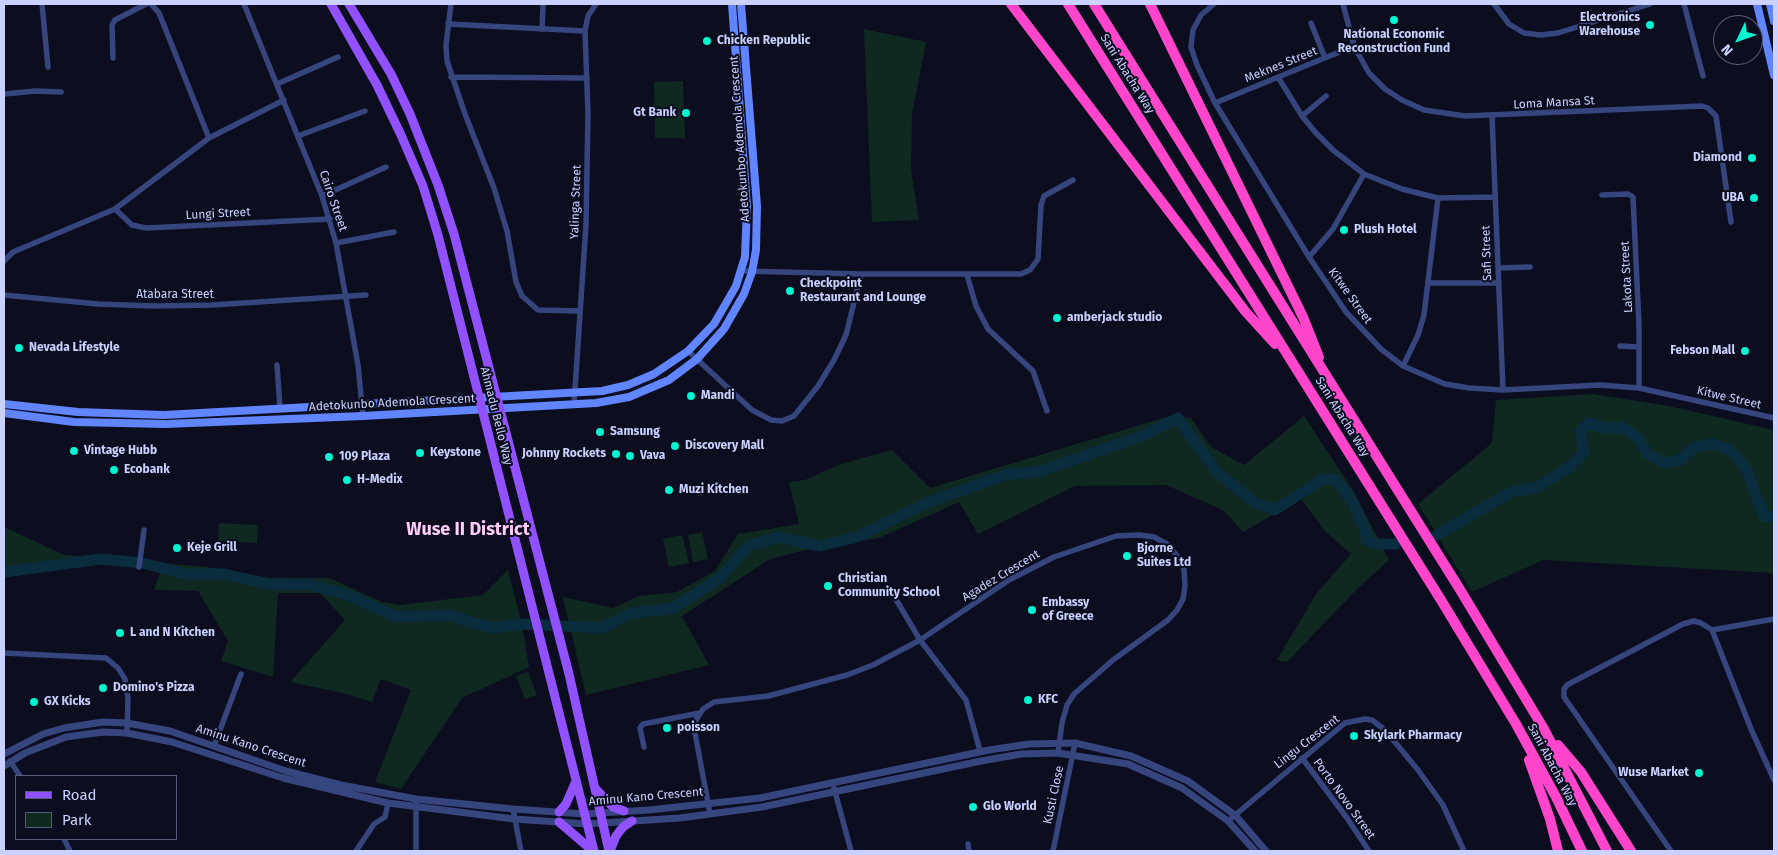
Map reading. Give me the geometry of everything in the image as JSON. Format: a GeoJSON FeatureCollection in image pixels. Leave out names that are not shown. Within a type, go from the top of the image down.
{"type":"FeatureCollection","features":[{"type":"Feature","properties":{"kind":"highway"},"geometry":{"type":"LineString","coordinates":[[1011,4],[1245,311],[1292,362]]}},
{"type":"Feature","properties":{"kind":"highway","name":"Sani Abacha Way"},"geometry":{"type":"LineString","coordinates":[[1068,4],[1441,600],[1516,724],[1556,797],[1582,851]]}},
{"type":"Feature","properties":{"kind":"highway","name":"Sani Abacha Way"},"geometry":{"type":"LineString","coordinates":[[1094,4],[1459,588],[1544,729],[1607,851]]}},
{"type":"Feature","properties":{"kind":"highway"},"geometry":{"type":"LineString","coordinates":[[1150,4],[1303,316],[1331,386]]}},
{"type":"Feature","properties":{"kind":"highway"},"geometry":{"type":"LineString","coordinates":[[1516,724],[1550,819],[1558,851]]}},
{"type":"Feature","properties":{"kind":"highway"},"geometry":{"type":"LineString","coordinates":[[1544,729],[1581,772],[1631,851]]}},
{"type":"Feature","properties":{"kind":"main road","name":"Ahmadu Bello Way"},"geometry":{"type":"LineString","coordinates":[[331,4],[377,85],[422,186],[438,235],[594,851]]}},
{"type":"Feature","properties":{"kind":"main road","name":"Ahmadu Bello Way"},"geometry":{"type":"LineString","coordinates":[[348,4],[391,74],[410,114],[435,176],[454,234],[569,674],[609,851]]}},
{"type":"Feature","properties":{"kind":"main road","name":"Adetokunbo Ademola Crescent"},"geometry":{"type":"LineString","coordinates":[[4,404],[114,414],[164,415],[602,390],[628,385],[654,374],[688,351],[722,313],[742,271],[748,240],[748,222],[732,4]]}},
{"type":"Feature","properties":{"kind":"main road","name":"Adetokunbo Ademola Crescent"},"geometry":{"type":"LineString","coordinates":[[4,413],[74,422],[166,424],[363,416],[481,410],[613,400],[649,390],[669,380],[710,346],[734,314],[752,272],[756,250],[757,206],[741,4]]}},
{"type":"Feature","properties":{"kind":"main road"},"geometry":{"type":"LineString","coordinates":[[1757,4],[1774,74]]}},
{"type":"Feature","properties":{"kind":"main road"},"geometry":{"type":"LineString","coordinates":[[1770,4],[1774,20]]}},
{"type":"Feature","properties":{"kind":"main road"},"geometry":{"type":"LineString","coordinates":[[559,812],[566,804],[576,781]]}},
{"type":"Feature","properties":{"kind":"main road"},"geometry":{"type":"LineString","coordinates":[[594,788],[613,806],[624,812]]}},
{"type":"Feature","properties":{"kind":"main road"},"geometry":{"type":"LineString","coordinates":[[609,851],[616,836],[632,821]]}},
{"type":"Feature","properties":{"kind":"main road"},"geometry":{"type":"LineString","coordinates":[[559,822],[594,851]]}},
{"type":"Feature","properties":{"kind":"street"},"geometry":{"type":"LineString","coordinates":[[42,4],[48,67]]}},
{"type":"Feature","properties":{"kind":"street"},"geometry":{"type":"LineString","coordinates":[[113,58],[112,25],[115,20],[146,4]]}},
{"type":"Feature","properties":{"kind":"street"},"geometry":{"type":"LineString","coordinates":[[152,4],[159,13],[209,138]]}},
{"type":"Feature","properties":{"kind":"street","name":"Cairo Street"},"geometry":{"type":"LineString","coordinates":[[244,4],[330,219],[347,298],[363,416]]}},
{"type":"Feature","properties":{"kind":"street"},"geometry":{"type":"LineString","coordinates":[[451,4],[446,45],[451,77],[494,188],[507,231],[516,282],[522,296],[538,310],[580,311]]}},
{"type":"Feature","properties":{"kind":"street","name":"Yalinga Street"},"geometry":{"type":"LineString","coordinates":[[574,404],[586,224],[587,78],[585,31],[588,16],[596,4]]}},
{"type":"Feature","properties":{"kind":"street","name":"Kitwe Street"},"geometry":{"type":"LineString","coordinates":[[1214,4],[1201,15],[1197,22],[1193,30],[1192,47],[1197,66],[1215,102],[1309,257],[1346,312],[1363,332],[1404,366],[1445,384],[1503,390],[1600,385],[1639,388],[1774,418]]}},
{"type":"Feature","properties":{"kind":"street","name":"Loma Mansa St"},"geometry":{"type":"LineString","coordinates":[[1343,4],[1354,46],[1369,73],[1385,89],[1402,100],[1424,110],[1447,115],[1492,116],[1702,106],[1708,108],[1716,116],[1731,222]]}},
{"type":"Feature","properties":{"kind":"street"},"geometry":{"type":"LineString","coordinates":[[1494,4],[1509,24],[1524,33],[1542,34],[1558,33],[1650,4]]}},
{"type":"Feature","properties":{"kind":"street"},"geometry":{"type":"LineString","coordinates":[[1684,4],[1703,76]]}},
{"type":"Feature","properties":{"kind":"street"},"geometry":{"type":"LineString","coordinates":[[542,5],[542,29]]}},
{"type":"Feature","properties":{"kind":"street"},"geometry":{"type":"LineString","coordinates":[[1311,23],[1325,58]]}},
{"type":"Feature","properties":{"kind":"street"},"geometry":{"type":"LineString","coordinates":[[448,24],[585,31]]}},
{"type":"Feature","properties":{"kind":"street","name":"Meknes Street"},"geometry":{"type":"LineString","coordinates":[[1215,102],[1354,46]]}},
{"type":"Feature","properties":{"kind":"street"},"geometry":{"type":"LineString","coordinates":[[277,84],[338,57]]}},
{"type":"Feature","properties":{"kind":"street"},"geometry":{"type":"LineString","coordinates":[[451,77],[587,78]]}},
{"type":"Feature","properties":{"kind":"street"},"geometry":{"type":"LineString","coordinates":[[1278,77],[1302,116],[1333,150],[1364,174],[1402,189],[1438,198],[1495,197]]}},
{"type":"Feature","properties":{"kind":"street"},"geometry":{"type":"LineString","coordinates":[[4,94],[36,91],[61,92]]}},
{"type":"Feature","properties":{"kind":"street"},"geometry":{"type":"LineString","coordinates":[[1302,116],[1326,96]]}},
{"type":"Feature","properties":{"kind":"street"},"geometry":{"type":"LineString","coordinates":[[4,261],[13,252],[114,209],[209,138],[284,100]]}},
{"type":"Feature","properties":{"kind":"street"},"geometry":{"type":"LineString","coordinates":[[298,136],[365,111]]}},
{"type":"Feature","properties":{"kind":"street","name":"Safi Street"},"geometry":{"type":"LineString","coordinates":[[1492,116],[1503,390]]}},
{"type":"Feature","properties":{"kind":"street"},"geometry":{"type":"LineString","coordinates":[[322,196],[386,167]]}},
{"type":"Feature","properties":{"kind":"street"},"geometry":{"type":"LineString","coordinates":[[1309,257],[1333,229],[1364,174]]}},
{"type":"Feature","properties":{"kind":"street"},"geometry":{"type":"LineString","coordinates":[[742,271],[1012,275],[1030,270],[1038,259],[1042,200],[1044,196],[1073,180]]}},
{"type":"Feature","properties":{"kind":"street","name":"Lakota Street"},"geometry":{"type":"LineString","coordinates":[[1602,195],[1628,194],[1633,198],[1639,388]]}},
{"type":"Feature","properties":{"kind":"street"},"geometry":{"type":"LineString","coordinates":[[1404,366],[1418,335],[1429,283],[1438,198]]}},
{"type":"Feature","properties":{"kind":"street","name":"Lungi Street"},"geometry":{"type":"LineString","coordinates":[[114,209],[132,225],[146,228],[330,219]]}},
{"type":"Feature","properties":{"kind":"street"},"geometry":{"type":"LineString","coordinates":[[336,243],[394,232]]}},
{"type":"Feature","properties":{"kind":"street"},"geometry":{"type":"LineString","coordinates":[[1498,268],[1530,267]]}},
{"type":"Feature","properties":{"kind":"street"},"geometry":{"type":"LineString","coordinates":[[688,351],[752,410],[771,420],[782,421],[794,416],[818,386],[834,360],[846,335],[861,274]]}},
{"type":"Feature","properties":{"kind":"street"},"geometry":{"type":"LineString","coordinates":[[967,275],[976,306],[988,329],[1033,371],[1047,411]]}},
{"type":"Feature","properties":{"kind":"street"},"geometry":{"type":"LineString","coordinates":[[1429,283],[1499,282]]}},
{"type":"Feature","properties":{"kind":"street","name":"Atabara Street"},"geometry":{"type":"LineString","coordinates":[[4,295],[98,304],[154,306],[366,296]]}},
{"type":"Feature","properties":{"kind":"street"},"geometry":{"type":"LineString","coordinates":[[1620,346],[1639,347]]}},
{"type":"Feature","properties":{"kind":"street"},"geometry":{"type":"LineString","coordinates":[[277,366],[280,408]]}},
{"type":"Feature","properties":{"kind":"street"},"geometry":{"type":"LineString","coordinates":[[139,567],[144,530]]}},
{"type":"Feature","properties":{"kind":"street","name":"Agadez Crescent"},"geometry":{"type":"LineString","coordinates":[[644,747],[640,728],[643,724],[700,713],[714,702],[768,696],[847,676],[872,665],[920,640],[1009,580],[1054,556],[1116,536],[1138,535],[1154,538],[1167,544],[1177,556],[1184,569],[1185,586],[1177,610],[1168,620],[1088,679],[1074,694],[1067,705],[1058,753]]}},
{"type":"Feature","properties":{"kind":"street"},"geometry":{"type":"LineString","coordinates":[[894,596],[920,640],[966,700],[980,751]]}},
{"type":"Feature","properties":{"kind":"street"},"geometry":{"type":"LineString","coordinates":[[1712,630],[1774,620]]}},
{"type":"Feature","properties":{"kind":"street"},"geometry":{"type":"LineString","coordinates":[[1671,851],[1564,697],[1564,689],[1567,685],[1683,624],[1694,621],[1701,622],[1712,630],[1751,729],[1774,780]]}},
{"type":"Feature","properties":{"kind":"street"},"geometry":{"type":"LineString","coordinates":[[4,653],[106,658],[118,668],[125,679],[128,699],[128,733]]}},
{"type":"Feature","properties":{"kind":"street"},"geometry":{"type":"LineString","coordinates":[[214,746],[242,674]]}},
{"type":"Feature","properties":{"kind":"street"},"geometry":{"type":"LineString","coordinates":[[700,713],[696,720],[695,733],[710,814]]}},
{"type":"Feature","properties":{"kind":"street","name":"Lingu Crescent"},"geometry":{"type":"LineString","coordinates":[[1228,821],[1344,723],[1358,719],[1372,720],[1386,730],[1438,798],[1464,851]]}},
{"type":"Feature","properties":{"kind":"street","name":"Aminu Kano Crescent"},"geometry":{"type":"LineString","coordinates":[[4,754],[20,744],[64,728],[103,722],[127,723],[170,731],[294,773],[416,799],[584,814],[624,812],[760,798],[980,751],[1059,742],[1075,743],[1131,756],[1156,765],[1188,781],[1235,815],[1266,851]]}},
{"type":"Feature","properties":{"kind":"street","name":"Aminu Kano Crescent"},"geometry":{"type":"LineString","coordinates":[[7,764],[47,743],[66,737],[103,732],[128,733],[172,742],[283,778],[388,803],[514,819],[587,824],[710,814],[835,793],[1021,754],[1073,754],[1128,764],[1182,788],[1228,821],[1255,851]]}},
{"type":"Feature","properties":{"kind":"street","name":"Kusti Close"},"geometry":{"type":"LineString","coordinates":[[1053,851],[1075,743]]}},
{"type":"Feature","properties":{"kind":"street","name":"Porto Novo Street"},"geometry":{"type":"LineString","coordinates":[[1302,758],[1369,851]]}},
{"type":"Feature","properties":{"kind":"street"},"geometry":{"type":"LineString","coordinates":[[7,764],[19,775]]}},
{"type":"Feature","properties":{"kind":"street"},"geometry":{"type":"LineString","coordinates":[[832,784],[851,851]]}},
{"type":"Feature","properties":{"kind":"street"},"geometry":{"type":"LineString","coordinates":[[416,799],[416,851]]}},
{"type":"Feature","properties":{"kind":"street"},"geometry":{"type":"LineString","coordinates":[[356,851],[374,824],[386,817],[388,803]]}},
{"type":"Feature","properties":{"kind":"street"},"geometry":{"type":"LineString","coordinates":[[513,809],[521,851]]}},
{"type":"Feature","properties":{"kind":"street"},"geometry":{"type":"LineString","coordinates":[[968,844],[969,851]]}},
{"type":"Feature","properties":{"kind":"green space"},"geometry":{"type":"Polygon","coordinates":[[[864,29],[926,42],[912,114],[911,170],[919,220],[872,222],[864,29]]]}},
{"type":"Feature","properties":{"kind":"green space"},"geometry":{"type":"Polygon","coordinates":[[[683,81],[685,138],[655,138],[654,82],[683,81]]]}},
{"type":"Feature","properties":{"kind":"green space"},"geometry":{"type":"Polygon","coordinates":[[[1593,394],[1669,406],[1774,430],[1774,573],[1543,560],[1472,592],[1418,504],[1492,443],[1496,400],[1593,394]]]}},
{"type":"Feature","properties":{"kind":"green space"},"geometry":{"type":"Polygon","coordinates":[[[1173,415],[1191,418],[1211,447],[1244,465],[1304,416],[1354,492],[1389,560],[1357,589],[1287,662],[1277,660],[1316,594],[1351,554],[1325,531],[1301,499],[1243,532],[1223,510],[1166,485],[1075,486],[978,534],[959,502],[879,538],[805,550],[770,559],[682,616],[709,665],[586,695],[563,597],[613,608],[639,596],[677,592],[715,571],[738,534],[799,524],[789,482],[805,480],[841,464],[892,450],[930,488],[1173,415]]]}},
{"type":"Feature","properties":{"kind":"green space"},"geometry":{"type":"Polygon","coordinates":[[[219,523],[258,525],[257,543],[218,541],[219,523]]]}},
{"type":"Feature","properties":{"kind":"green space"},"geometry":{"type":"Polygon","coordinates":[[[4,527],[64,555],[207,567],[270,578],[329,578],[382,602],[400,605],[483,595],[508,570],[522,624],[529,667],[462,698],[401,789],[375,782],[411,690],[381,679],[372,702],[343,693],[290,682],[345,620],[320,593],[278,593],[273,677],[221,661],[228,641],[198,591],[154,590],[161,570],[100,561],[4,578],[4,527]]]}},
{"type":"Feature","properties":{"kind":"green space"},"geometry":{"type":"Polygon","coordinates":[[[702,532],[708,559],[693,562],[688,535],[702,532]]]}},
{"type":"Feature","properties":{"kind":"green space"},"geometry":{"type":"Polygon","coordinates":[[[682,535],[689,563],[669,567],[663,539],[682,535]]]}},
{"type":"Feature","properties":{"kind":"green space"},"geometry":{"type":"Polygon","coordinates":[[[528,672],[537,695],[525,699],[516,676],[528,672]]]}},
{"type":"Feature","properties":{"kind":"waterway"},"geometry":{"type":"LineString","coordinates":[[4,572],[101,559],[142,563],[186,574],[224,574],[268,584],[312,585],[348,595],[397,617],[448,615],[492,628],[522,624],[602,628],[632,613],[673,608],[720,578],[748,546],[778,537],[820,546],[857,537],[931,501],[1008,474],[1038,472],[1142,436],[1178,418],[1216,471],[1255,503],[1275,510],[1323,479],[1335,479],[1353,502],[1366,532],[1366,540],[1376,544],[1396,544]]}},
{"type":"Feature","properties":{"kind":"waterway"},"geometry":{"type":"LineString","coordinates":[[1437,535],[1513,491],[1536,488],[1571,466],[1584,452],[1580,431],[1590,423],[1603,428],[1624,428],[1638,438],[1647,453],[1664,463],[1680,460],[1695,447],[1713,444],[1730,450],[1747,470],[1765,517],[1774,516]]}},
{"type":"Feature","properties":{"kind":"place","name":"National Economic Reconstruction Fund"},"geometry":{"type":"Point","coordinates":[1394,20]}},
{"type":"Feature","properties":{"kind":"place","name":"Electronics Warehouse"},"geometry":{"type":"Point","coordinates":[1650,25]}},
{"type":"Feature","properties":{"kind":"place","name":"Chicken Republic"},"geometry":{"type":"Point","coordinates":[707,41]}},
{"type":"Feature","properties":{"kind":"place","name":"Gt Bank"},"geometry":{"type":"Point","coordinates":[686,113]}},
{"type":"Feature","properties":{"kind":"place","name":"Diamond"},"geometry":{"type":"Point","coordinates":[1752,158]}},
{"type":"Feature","properties":{"kind":"place","name":"UBA"},"geometry":{"type":"Point","coordinates":[1754,198]}},
{"type":"Feature","properties":{"kind":"place","name":"Plush Hotel"},"geometry":{"type":"Point","coordinates":[1344,230]}},
{"type":"Feature","properties":{"kind":"place","name":"Checkpoint Restaurant and Lounge"},"geometry":{"type":"Point","coordinates":[790,291]}},
{"type":"Feature","properties":{"kind":"place","name":"amberjack studio"},"geometry":{"type":"Point","coordinates":[1057,318]}},
{"type":"Feature","properties":{"kind":"place","name":"Nevada Lifestyle"},"geometry":{"type":"Point","coordinates":[19,348]}},
{"type":"Feature","properties":{"kind":"place","name":"Febson Mall"},"geometry":{"type":"Point","coordinates":[1745,351]}},
{"type":"Feature","properties":{"kind":"place","name":"Mandi"},"geometry":{"type":"Point","coordinates":[691,396]}},
{"type":"Feature","properties":{"kind":"place","name":"Samsung"},"geometry":{"type":"Point","coordinates":[600,432]}},
{"type":"Feature","properties":{"kind":"place","name":"Discovery Mall"},"geometry":{"type":"Point","coordinates":[675,446]}},
{"type":"Feature","properties":{"kind":"place","name":"Vintage Hubb"},"geometry":{"type":"Point","coordinates":[74,451]}},
{"type":"Feature","properties":{"kind":"place","name":"Keystone"},"geometry":{"type":"Point","coordinates":[420,453]}},
{"type":"Feature","properties":{"kind":"place","name":"Johnny Rockets"},"geometry":{"type":"Point","coordinates":[616,454]}},
{"type":"Feature","properties":{"kind":"place","name":"Vava"},"geometry":{"type":"Point","coordinates":[630,456]}},
{"type":"Feature","properties":{"kind":"place","name":"109 Plaza"},"geometry":{"type":"Point","coordinates":[329,457]}},
{"type":"Feature","properties":{"kind":"place","name":"Ecobank"},"geometry":{"type":"Point","coordinates":[114,470]}},
{"type":"Feature","properties":{"kind":"place","name":"H-Medix"},"geometry":{"type":"Point","coordinates":[347,480]}},
{"type":"Feature","properties":{"kind":"place","name":"Muzi Kitchen"},"geometry":{"type":"Point","coordinates":[669,490]}},
{"type":"Feature","properties":{"kind":"place","name":"Keje Grill"},"geometry":{"type":"Point","coordinates":[177,548]}},
{"type":"Feature","properties":{"kind":"place","name":"Bjorne Suites Ltd"},"geometry":{"type":"Point","coordinates":[1127,556]}},
{"type":"Feature","properties":{"kind":"place","name":"Christian Community School"},"geometry":{"type":"Point","coordinates":[828,586]}},
{"type":"Feature","properties":{"kind":"place","name":"Embassy of Greece"},"geometry":{"type":"Point","coordinates":[1032,610]}},
{"type":"Feature","properties":{"kind":"place","name":"L and N Kitchen"},"geometry":{"type":"Point","coordinates":[120,633]}},
{"type":"Feature","properties":{"kind":"place","name":"Domino's Pizza"},"geometry":{"type":"Point","coordinates":[103,688]}},
{"type":"Feature","properties":{"kind":"place","name":"KFC"},"geometry":{"type":"Point","coordinates":[1028,700]}},
{"type":"Feature","properties":{"kind":"place","name":"GX Kicks"},"geometry":{"type":"Point","coordinates":[34,702]}},
{"type":"Feature","properties":{"kind":"place","name":"poisson"},"geometry":{"type":"Point","coordinates":[667,728]}},
{"type":"Feature","properties":{"kind":"place","name":"Skylark Pharmacy"},"geometry":{"type":"Point","coordinates":[1354,736]}},
{"type":"Feature","properties":{"kind":"place","name":"Wuse Market"},"geometry":{"type":"Point","coordinates":[1699,773]}},
{"type":"Feature","properties":{"kind":"place","name":"Glo World"},"geometry":{"type":"Point","coordinates":[973,807]}},
{"type":"Feature","properties":{"kind":"district","name":"Wuse II District"},"geometry":{"type":"Point","coordinates":[468,530]}}]}
